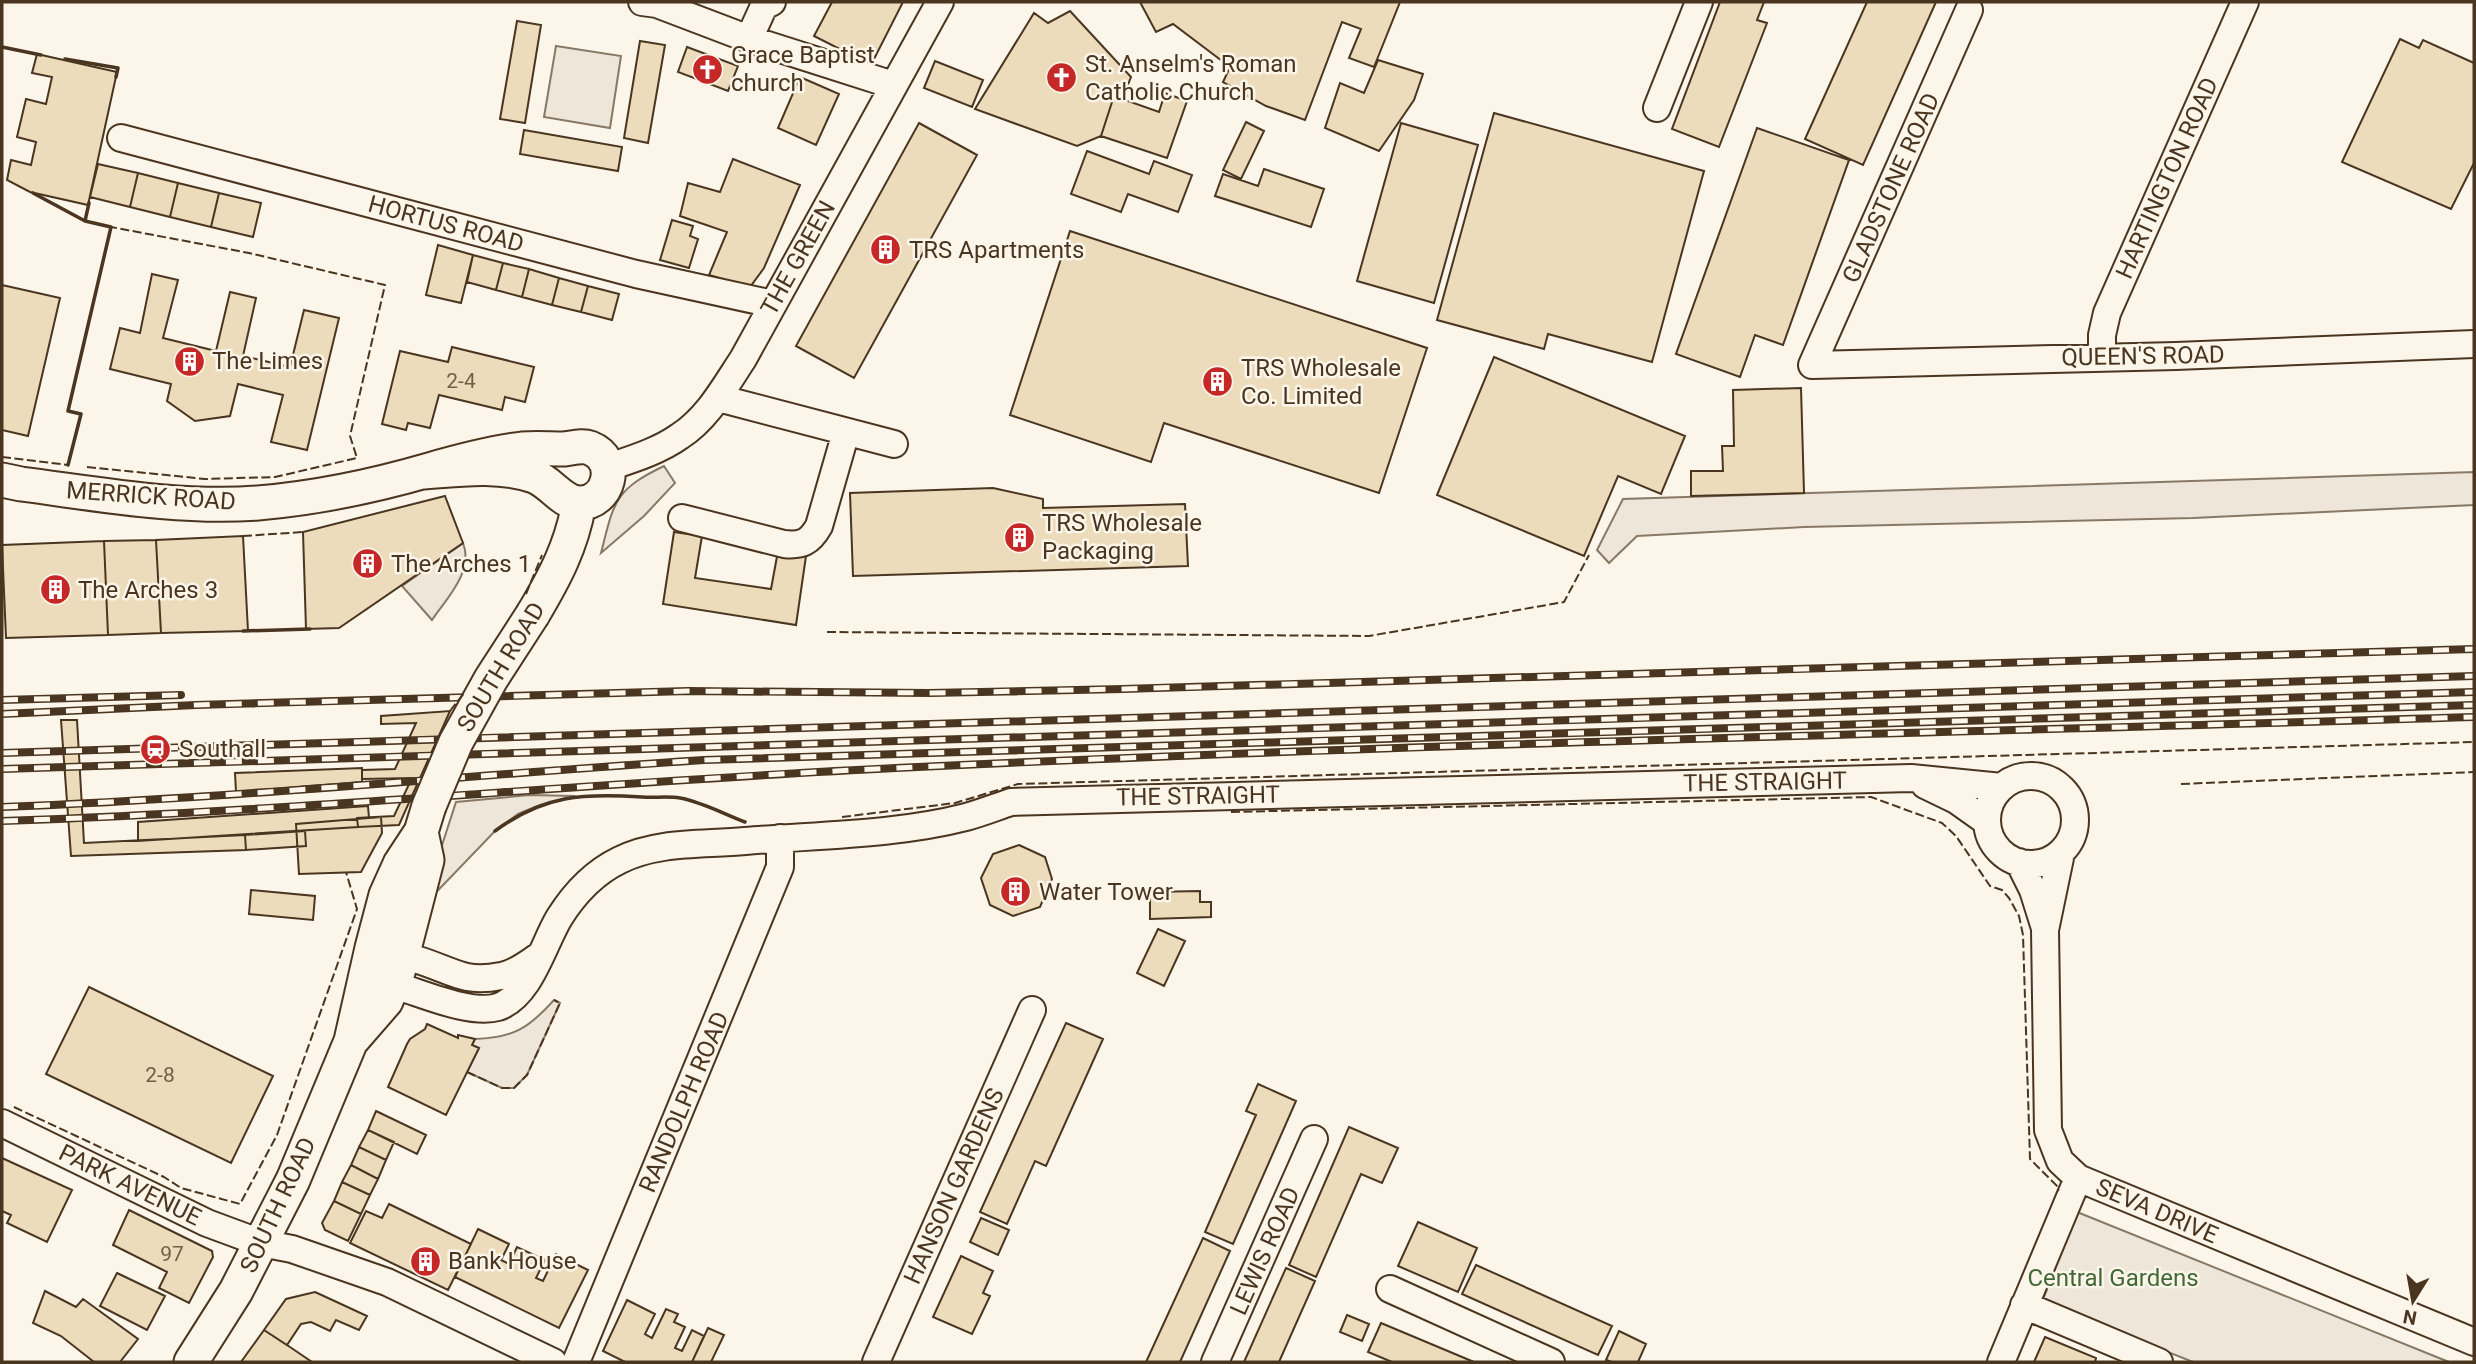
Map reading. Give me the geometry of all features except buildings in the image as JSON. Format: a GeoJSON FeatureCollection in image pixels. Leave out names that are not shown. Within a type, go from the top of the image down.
{"type":"FeatureCollection","features":[{"type":"Feature","properties":{"kind":"main road"},"geometry":{"type":"LineString","coordinates":[[589,448],[603,456],[609,467],[602,492],[591,500],[567,495],[552,473],[556,460],[567,449],[589,448]]}},
{"type":"Feature","properties":{"kind":"main road","name":"MERRICK ROAD"},"geometry":{"type":"LineString","coordinates":[[2,480],[159,500],[245,503],[342,492],[489,454],[524,449],[567,449]]}},
{"type":"Feature","properties":{"kind":"main road","name":"MERRICK ROAD"},"geometry":{"type":"LineString","coordinates":[[424,472],[476,468],[516,471],[538,477],[567,495]]}},
{"type":"Feature","properties":{"kind":"main road","name":"SOUTH ROAD"},"geometry":{"type":"LineString","coordinates":[[191,1362],[223,1314],[289,1187],[351,1041],[386,895],[425,819],[456,742],[491,679],[533,614],[566,553],[575,528],[567,495]]}},
{"type":"Feature","properties":{"kind":"main road","name":"SOUTH ROAD"},"geometry":{"type":"LineString","coordinates":[[351,1041],[386,1001],[402,956],[427,860],[425,819]]}},
{"type":"Feature","properties":{"kind":"street"},"geometry":{"type":"LineString","coordinates":[[642,2],[657,4],[749,39],[893,85]]}},
{"type":"Feature","properties":{"kind":"street"},"geometry":{"type":"LineString","coordinates":[[749,39],[764,6],[772,2]]}},
{"type":"Feature","properties":{"kind":"street","name":"THE GREEN"},"geometry":{"type":"LineString","coordinates":[[609,467],[642,456],[681,436],[718,398],[743,359],[940,2]]}},
{"type":"Feature","properties":{"kind":"street"},"geometry":{"type":"LineString","coordinates":[[1657,108],[1699,2]]}},
{"type":"Feature","properties":{"kind":"street","name":"HARTINGTON ROAD"},"geometry":{"type":"LineString","coordinates":[[2102,357],[2102,335],[2108,313],[2245,2]]}},
{"type":"Feature","properties":{"kind":"street","name":"GLADSTONE ROAD"},"geometry":{"type":"LineString","coordinates":[[1812,365],[1969,10]]}},
{"type":"Feature","properties":{"kind":"street","name":"HORTUS ROAD"},"geometry":{"type":"LineString","coordinates":[[121,138],[636,274],[772,304]]}},
{"type":"Feature","properties":{"kind":"street","name":"QUEEN'S ROAD"},"geometry":{"type":"LineString","coordinates":[[1812,365],[2176,356],[2474,344]]}},
{"type":"Feature","properties":{"kind":"street"},"geometry":{"type":"LineString","coordinates":[[718,398],[894,444]]}},
{"type":"Feature","properties":{"kind":"street"},"geometry":{"type":"LineString","coordinates":[[682,518],[784,544],[799,545],[812,540],[819,526],[846,432]]}},
{"type":"Feature","properties":{"kind":"street"},"geometry":{"type":"LineString","coordinates":[[2025,776],[2038,776],[2050,780],[2069,798],[2075,827],[2070,841],[2061,853],[2048,861],[2034,864],[2005,856],[1989,835],[1987,822],[1993,797],[2002,787],[2025,776]]}},
{"type":"Feature","properties":{"kind":"street","name":"THE STRAIGHT"},"geometry":{"type":"LineString","coordinates":[[1911,778],[1956,800],[1987,822]]}},
{"type":"Feature","properties":{"kind":"street","name":"THE STRAIGHT"},"geometry":{"type":"LineString","coordinates":[[391,989],[400,988],[460,1006],[498,1007],[514,998],[524,986],[560,916],[579,891],[598,873],[622,859],[647,850],[889,829],[967,817],[1011,802],[1911,778],[2002,787]]}},
{"type":"Feature","properties":{"kind":"street","name":"RANDOLPH ROAD"},"geometry":{"type":"LineString","coordinates":[[576,1362],[780,867],[780,838]]}},
{"type":"Feature","properties":{"kind":"street","name":"SEVA DRIVE"},"geometry":{"type":"LineString","coordinates":[[2061,853],[2045,930],[2048,1130],[2060,1161],[2078,1178],[2474,1342]]}},
{"type":"Feature","properties":{"kind":"street","name":"SEVA DRIVE"},"geometry":{"type":"LineString","coordinates":[[2019,862],[2033,890],[2045,930]]}},
{"type":"Feature","properties":{"kind":"street"},"geometry":{"type":"LineString","coordinates":[[360,1000],[378,963],[387,957],[402,956],[468,977],[486,978],[514,973],[539,956]]}},
{"type":"Feature","properties":{"kind":"street","name":"HANSON GARDENS"},"geometry":{"type":"LineString","coordinates":[[876,1362],[1031,1010]]}},
{"type":"Feature","properties":{"kind":"street","name":"PARK AVENUE"},"geometry":{"type":"LineString","coordinates":[[2,1123],[207,1223],[387,1282],[552,1362]]}},
{"type":"Feature","properties":{"kind":"street","name":"LEWIS ROAD"},"geometry":{"type":"LineString","coordinates":[[1216,1362],[1314,1139]]}},
{"type":"Feature","properties":{"kind":"street"},"geometry":{"type":"LineString","coordinates":[[2001,1362],[2078,1178]]}},
{"type":"Feature","properties":{"kind":"street"},"geometry":{"type":"LineString","coordinates":[[1390,1290],[1550,1362]]}},
{"type":"Feature","properties":{"kind":"street"},"geometry":{"type":"LineString","coordinates":[[2024,1306],[2159,1362]]}},
{"type":"Feature","properties":{"kind":"green space"},"geometry":{"type":"Polygon","coordinates":[[[556,46],[621,56],[610,128],[544,117],[556,46]]]}},
{"type":"Feature","properties":{"kind":"green space"},"geometry":{"type":"Polygon","coordinates":[[[664,466],[675,483],[644,516],[601,553],[613,509],[619,499],[635,483],[664,466]]]}},
{"type":"Feature","properties":{"kind":"green space"},"geometry":{"type":"Polygon","coordinates":[[[2474,472],[2474,505],[2193,518],[1804,527],[1637,536],[1609,563],[1597,550],[1623,499],[2474,472]]]}},
{"type":"Feature","properties":{"kind":"green space"},"geometry":{"type":"Polygon","coordinates":[[[463,543],[465,564],[462,574],[432,620],[402,586],[463,543]]]}},
{"type":"Feature","properties":{"kind":"green space"},"geometry":{"type":"Polygon","coordinates":[[[530,795],[575,796],[518,814],[495,831],[422,907],[456,802],[530,795]]]}},
{"type":"Feature","properties":{"kind":"green space"},"geometry":{"type":"Polygon","coordinates":[[[554,1000],[560,1003],[527,1075],[514,1088],[502,1088],[467,1072],[479,1048],[472,1045],[475,1039],[510,1034],[519,1030],[554,1000]]]}},
{"type":"Feature","properties":{"kind":"green space","name":"Central Gardens"},"geometry":{"type":"Polygon","coordinates":[[[2077,1212],[2449,1362],[2193,1362],[2042,1302],[2077,1212]]]}},
{"type":"Feature","properties":{"kind":"railway"},"geometry":{"type":"LineString","coordinates":[[2,714],[196,705],[688,691],[929,693],[1123,689],[2474,649]]}},
{"type":"Feature","properties":{"kind":"railway"},"geometry":{"type":"LineString","coordinates":[[2,753],[2474,676]]}},
{"type":"Feature","properties":{"kind":"railway"},"geometry":{"type":"LineString","coordinates":[[2,769],[2474,692]]}},
{"type":"Feature","properties":{"kind":"railway"},"geometry":{"type":"LineString","coordinates":[[2,700],[181,695]]}},
{"type":"Feature","properties":{"kind":"railway"},"geometry":{"type":"LineString","coordinates":[[2,807],[265,792],[704,760],[2474,705]]}},
{"type":"Feature","properties":{"kind":"railway"},"geometry":{"type":"LineString","coordinates":[[2,821],[225,810],[784,774],[1093,759],[2474,717]]}},
{"type":"Feature","properties":{"kind":"fence"},"geometry":{"type":"LineString","coordinates":[[87,467],[205,479],[275,477],[357,458],[350,436],[385,285],[249,253],[111,227]]}},
{"type":"Feature","properties":{"kind":"fence"},"geometry":{"type":"LineString","coordinates":[[2,457],[68,465]]}},
{"type":"Feature","properties":{"kind":"fence"},"geometry":{"type":"LineString","coordinates":[[243,536],[303,532]]}},
{"type":"Feature","properties":{"kind":"fence"},"geometry":{"type":"LineString","coordinates":[[526,594],[542,555]]}},
{"type":"Feature","properties":{"kind":"fence"},"geometry":{"type":"LineString","coordinates":[[827,632],[1369,636],[1564,602],[1589,555]]}},
{"type":"Feature","properties":{"kind":"fence"},"geometry":{"type":"LineString","coordinates":[[450,711],[465,692]]}},
{"type":"Feature","properties":{"kind":"fence"},"geometry":{"type":"LineString","coordinates":[[842,817],[955,803],[1018,784],[2474,742]]}},
{"type":"Feature","properties":{"kind":"fence"},"geometry":{"type":"LineString","coordinates":[[2181,784],[2474,772]]}},
{"type":"Feature","properties":{"kind":"fence"},"geometry":{"type":"LineString","coordinates":[[1231,812],[1871,797],[1942,823],[1956,836],[1990,886],[2002,890],[2009,898],[2019,916],[2023,935],[2030,1159],[2059,1188],[2058,1191]]}},
{"type":"Feature","properties":{"kind":"fence"},"geometry":{"type":"LineString","coordinates":[[14,1107],[164,1177],[181,1188],[240,1204],[277,1135],[357,909],[346,872]]}},
{"type":"Feature","properties":{"kind":"fence"},"geometry":{"type":"LineString","coordinates":[[467,1072],[502,1088],[514,1088],[527,1075],[560,1003],[554,1000]]}},
{"type":"Feature","properties":{"kind":"wall"},"geometry":{"type":"LineString","coordinates":[[2,47],[41,55]]}},
{"type":"Feature","properties":{"kind":"wall"},"geometry":{"type":"LineString","coordinates":[[65,59],[118,68],[116,77]]}},
{"type":"Feature","properties":{"kind":"wall"},"geometry":{"type":"LineString","coordinates":[[33,193],[85,221],[89,203]]}},
{"type":"Feature","properties":{"kind":"wall"},"geometry":{"type":"LineString","coordinates":[[68,465],[81,414],[68,411],[111,227],[85,221]]}},
{"type":"Feature","properties":{"kind":"wall"},"geometry":{"type":"LineString","coordinates":[[243,631],[310,629]]}},
{"type":"Feature","properties":{"kind":"wall"},"geometry":{"type":"LineString","coordinates":[[495,831],[547,803],[601,796],[680,798],[745,822]]}},
{"type":"Feature","properties":{"kind":"place","name":"Grace Baptist church"},"geometry":{"type":"Point","coordinates":[708,69]}},
{"type":"Feature","properties":{"kind":"place","name":"St. Anselm's Roman Catholic Church"},"geometry":{"type":"Point","coordinates":[1062,78]}},
{"type":"Feature","properties":{"kind":"place","name":"TRS Apartments"},"geometry":{"type":"Point","coordinates":[886,250]}},
{"type":"Feature","properties":{"kind":"place","name":"The Limes"},"geometry":{"type":"Point","coordinates":[189,361]}},
{"type":"Feature","properties":{"kind":"place","name":"TRS Wholesale Co. Limited"},"geometry":{"type":"Point","coordinates":[1218,382]}},
{"type":"Feature","properties":{"kind":"place","name":"TRS Wholesale Packaging"},"geometry":{"type":"Point","coordinates":[1019,537]}},
{"type":"Feature","properties":{"kind":"place","name":"The Arches 1"},"geometry":{"type":"Point","coordinates":[368,564]}},
{"type":"Feature","properties":{"kind":"place","name":"The Arches 3"},"geometry":{"type":"Point","coordinates":[55,590]}},
{"type":"Feature","properties":{"kind":"place","name":"Southall"},"geometry":{"type":"Point","coordinates":[156,749]}},
{"type":"Feature","properties":{"kind":"place","name":"Water Tower"},"geometry":{"type":"Point","coordinates":[1016,892]}},
{"type":"Feature","properties":{"kind":"place","name":"Bank House"},"geometry":{"type":"Point","coordinates":[425,1261]}}]}
